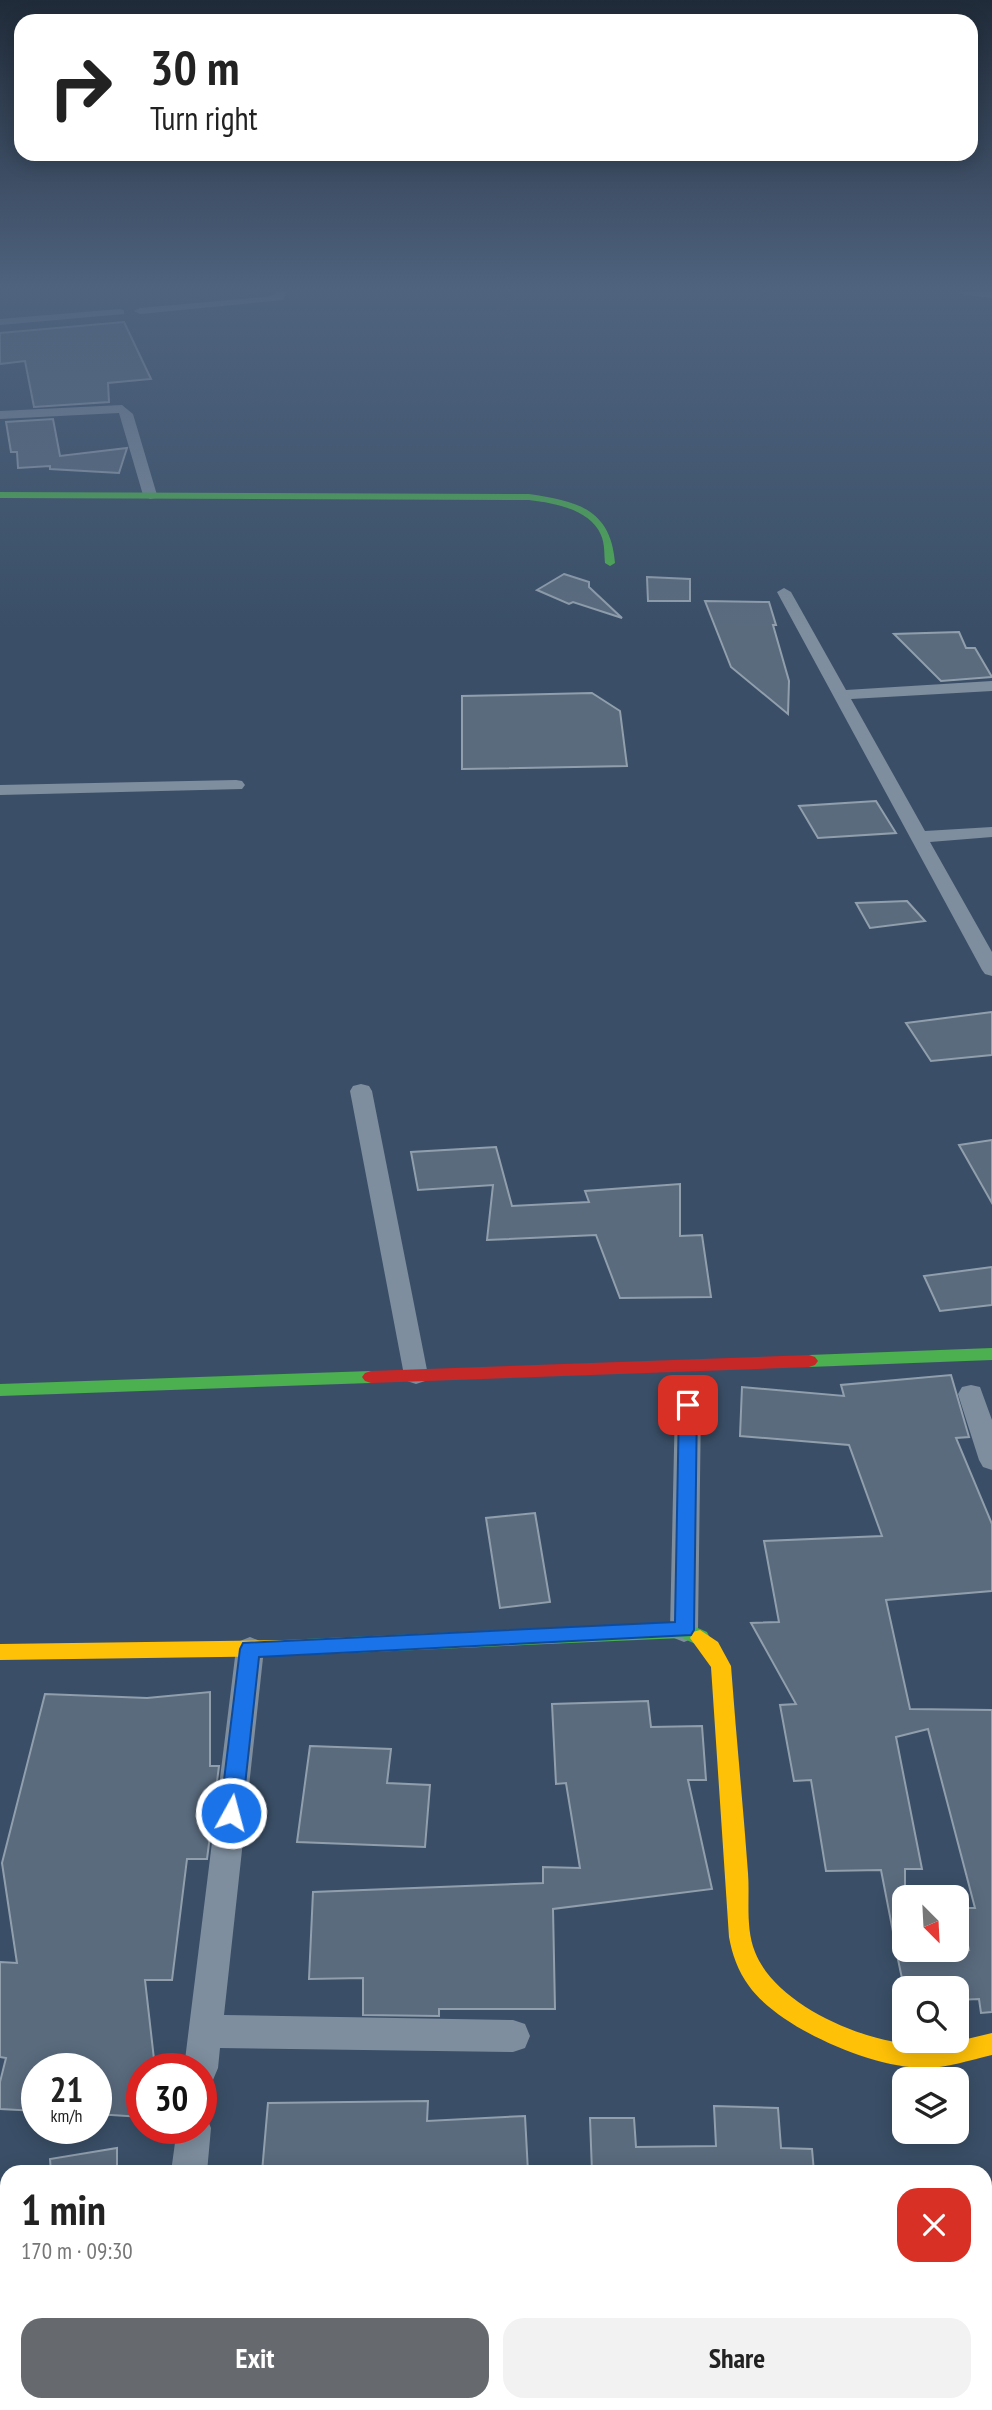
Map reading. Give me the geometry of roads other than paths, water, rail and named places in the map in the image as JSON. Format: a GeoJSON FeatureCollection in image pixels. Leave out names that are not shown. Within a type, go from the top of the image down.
{"type":"FeatureCollection","features":[{"type":"Feature","properties":{"kind":"street"},"geometry":{"type":"LineString","coordinates":[[0,415],[122,409],[127,414],[150,495]]}},
{"type":"Feature","properties":{"kind":"street"},"geometry":{"type":"LineString","coordinates":[[0,495],[540,498],[573,508],[596,522],[606,533],[610,563]]}},
{"type":"Feature","properties":{"kind":"street"},"geometry":{"type":"LineString","coordinates":[[784,592],[992,970]]}},
{"type":"Feature","properties":{"kind":"street"},"geometry":{"type":"LineString","coordinates":[[842,695],[992,685]]}},
{"type":"Feature","properties":{"kind":"street"},"geometry":{"type":"LineString","coordinates":[[0,790],[236,785]]}},
{"type":"Feature","properties":{"kind":"street"},"geometry":{"type":"LineString","coordinates":[[919,837],[992,832]]}},
{"type":"Feature","properties":{"kind":"street"},"geometry":{"type":"LineString","coordinates":[[361,1091],[416,1375]]}},
{"type":"Feature","properties":{"kind":"street"},"geometry":{"type":"LineString","coordinates":[[0,1390],[992,1354]]}},
{"type":"Feature","properties":{"kind":"street"},"geometry":{"type":"LineString","coordinates":[[971,1394],[992,1460]]}},
{"type":"Feature","properties":{"kind":"street"},"geometry":{"type":"LineString","coordinates":[[684,1630],[688,1405]]}},
{"type":"Feature","properties":{"kind":"street"},"geometry":{"type":"LineString","coordinates":[[0,1652],[250,1649],[684,1630],[703,1638],[716,1652],[721,1666],[738,1891],[737,1930],[746,1960],[759,1978],[794,2015],[836,2035],[915,2056],[956,2052],[992,2044]]}},
{"type":"Feature","properties":{"kind":"street"},"geometry":{"type":"LineString","coordinates":[[203,2053],[250,1649]]}},
{"type":"Feature","properties":{"kind":"street"},"geometry":{"type":"LineString","coordinates":[[205,2031],[513,2036]]}},
{"type":"Feature","properties":{"kind":"street"},"geometry":{"type":"LineString","coordinates":[[190,2165],[192,2144]]}}]}
